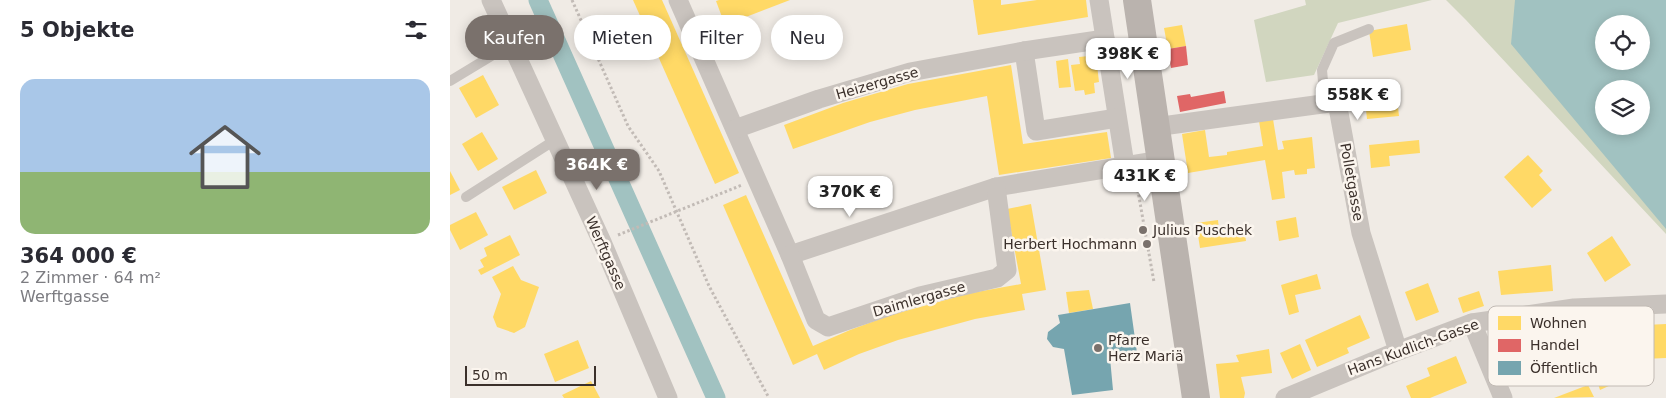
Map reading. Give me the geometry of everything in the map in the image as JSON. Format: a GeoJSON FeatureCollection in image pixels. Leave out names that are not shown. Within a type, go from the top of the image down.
{"type":"FeatureCollection","features":[{"type":"Feature","properties":{"kind":"main road"},"geometry":{"type":"LineString","coordinates":[[1137,0],[1196,398]]}},
{"type":"Feature","properties":{"kind":"street","name":"Werftgasse"},"geometry":{"type":"LineString","coordinates":[[491,0],[498,15]]}},
{"type":"Feature","properties":{"kind":"street"},"geometry":{"type":"LineString","coordinates":[[1099,0],[1125,165]]}},
{"type":"Feature","properties":{"kind":"street","name":"Daimlergasse"},"geometry":{"type":"LineString","coordinates":[[682,1],[816,320],[828,327],[920,296],[997,278],[1007,270],[996,187]]}},
{"type":"Feature","properties":{"kind":"street","name":"Heizergasse"},"geometry":{"type":"LineString","coordinates":[[735,129],[819,99],[910,72],[1024,51],[1105,39]]}},
{"type":"Feature","properties":{"kind":"street"},"geometry":{"type":"LineString","coordinates":[[1024,51],[1036,131],[1117,118]]}},
{"type":"Feature","properties":{"kind":"street","name":"Werftgasse"},"geometry":{"type":"LineString","coordinates":[[518,60],[602,242],[668,398]]}},
{"type":"Feature","properties":{"kind":"street","name":"Polletgasse"},"geometry":{"type":"LineString","coordinates":[[1324,104],[1337,102],[1361,233],[1398,351]]}},
{"type":"Feature","properties":{"kind":"street"},"geometry":{"type":"LineString","coordinates":[[1155,127],[1324,104]]}},
{"type":"Feature","properties":{"kind":"street"},"geometry":{"type":"LineString","coordinates":[[790,255],[996,187],[1160,160]]}},
{"type":"Feature","properties":{"kind":"street","name":"Hans Kudlich-Gasse"},"geometry":{"type":"LineString","coordinates":[[1620,306],[1666,304]]}},
{"type":"Feature","properties":{"kind":"street","name":"Hans Kudlich-Gasse"},"geometry":{"type":"LineString","coordinates":[[1284,398],[1398,351],[1472,323],[1488,321]]}},
{"type":"Feature","properties":{"kind":"street"},"geometry":{"type":"LineString","coordinates":[[1472,323],[1488,362]]}},
{"type":"Feature","properties":{"kind":"street"},"geometry":{"type":"LineString","coordinates":[[1498,386],[1503,398]]}},
{"type":"Feature","properties":{"kind":"lane"},"geometry":{"type":"LineString","coordinates":[[1324,104],[1322,70],[1334,42],[1369,29]]}},
{"type":"Feature","properties":{"kind":"lane"},"geometry":{"type":"LineString","coordinates":[[450,81],[485,60]]}},
{"type":"Feature","properties":{"kind":"lane"},"geometry":{"type":"LineString","coordinates":[[466,197],[555,140]]}},
{"type":"Feature","properties":{"kind":"path"},"geometry":{"type":"LineString","coordinates":[[572,0],[628,126],[660,171],[709,286],[769,398]]}},
{"type":"Feature","properties":{"kind":"path"},"geometry":{"type":"LineString","coordinates":[[628,231],[756,179]]}},
{"type":"Feature","properties":{"kind":"green space"},"geometry":{"type":"Polygon","coordinates":[[[1305,0],[1432,0],[1338,23],[1314,75],[1266,82],[1254,20],[1306,5],[1305,0]]]}},
{"type":"Feature","properties":{"kind":"green space"},"geometry":{"type":"Polygon","coordinates":[[[1446,0],[1666,0],[1666,234],[1466,20],[1446,0]]]}},
{"type":"Feature","properties":{"kind":"water"},"geometry":{"type":"Polygon","coordinates":[[[1515,0],[1666,0],[1666,229],[1511,44],[1515,0]]]}},
{"type":"Feature","properties":{"kind":"building: Wohnen"},"geometry":{"type":"Polygon","coordinates":[[[633,0],[662,0],[669,15],[640,15],[633,0]]]}},
{"type":"Feature","properties":{"kind":"building: Wohnen"},"geometry":{"type":"Polygon","coordinates":[[[790,0],[751,15],[721,15],[716,1],[790,0]]]}},
{"type":"Feature","properties":{"kind":"building: Wohnen"},"geometry":{"type":"Polygon","coordinates":[[[973,0],[1001,0],[1001,5],[1037,0],[1086,0],[1088,17],[978,35],[973,0]]]}},
{"type":"Feature","properties":{"kind":"building: Wohnen"},"geometry":{"type":"Polygon","coordinates":[[[671,20],[681,43],[681,60],[689,60],[739,173],[715,184],[660,60],[671,60],[671,20]]]}},
{"type":"Feature","properties":{"kind":"building: Wohnen"},"geometry":{"type":"Polygon","coordinates":[[[1407,24],[1411,50],[1373,57],[1369,31],[1407,24]]]}},
{"type":"Feature","properties":{"kind":"building: Wohnen"},"geometry":{"type":"Polygon","coordinates":[[[1182,25],[1186,46],[1168,49],[1164,28],[1182,25]]]}},
{"type":"Feature","properties":{"kind":"building: Wohnen"},"geometry":{"type":"Polygon","coordinates":[[[1089,56],[1091,65],[1097,65],[1099,82],[1094,83],[1095,93],[1085,95],[1084,90],[1075,91],[1071,65],[1080,64],[1079,57],[1089,56]]]}},
{"type":"Feature","properties":{"kind":"building: Wohnen"},"geometry":{"type":"Polygon","coordinates":[[[1068,59],[1071,87],[1059,88],[1056,61],[1068,59]]]}},
{"type":"Feature","properties":{"kind":"building: Wohnen"},"geometry":{"type":"Polygon","coordinates":[[[1011,65],[1023,144],[1107,132],[1111,158],[999,175],[987,96],[915,110],[870,122],[793,149],[784,125],[843,103],[908,84],[1011,65]]]}},
{"type":"Feature","properties":{"kind":"building: Wohnen"},"geometry":{"type":"Polygon","coordinates":[[[483,75],[499,105],[476,118],[459,88],[483,75]]]}},
{"type":"Feature","properties":{"kind":"building: Wohnen"},"geometry":{"type":"Polygon","coordinates":[[[1381,89],[1382,99],[1397,98],[1399,116],[1367,119],[1364,91],[1381,89]]]}},
{"type":"Feature","properties":{"kind":"building: Wohnen"},"geometry":{"type":"Polygon","coordinates":[[[1273,119],[1278,150],[1284,149],[1282,141],[1312,137],[1315,168],[1307,169],[1307,174],[1295,175],[1294,170],[1282,172],[1285,198],[1272,200],[1265,160],[1188,173],[1182,134],[1205,130],[1209,157],[1227,155],[1227,152],[1263,146],[1259,121],[1273,119]]]}},
{"type":"Feature","properties":{"kind":"building: Wohnen"},"geometry":{"type":"Polygon","coordinates":[[[482,132],[498,159],[478,171],[462,144],[482,132]]]}},
{"type":"Feature","properties":{"kind":"building: Wohnen"},"geometry":{"type":"Polygon","coordinates":[[[1419,140],[1420,153],[1389,156],[1390,166],[1371,168],[1369,145],[1419,140]]]}},
{"type":"Feature","properties":{"kind":"building: Wohnen"},"geometry":{"type":"Polygon","coordinates":[[[1528,155],[1543,171],[1539,175],[1552,190],[1532,208],[1504,177],[1528,155]]]}},
{"type":"Feature","properties":{"kind":"building: Wohnen"},"geometry":{"type":"Polygon","coordinates":[[[536,170],[547,193],[514,210],[502,187],[536,170]]]}},
{"type":"Feature","properties":{"kind":"building: Wohnen"},"geometry":{"type":"Polygon","coordinates":[[[450,171],[460,190],[450,195],[450,171]]]}},
{"type":"Feature","properties":{"kind":"building: Wohnen"},"geometry":{"type":"Polygon","coordinates":[[[746,195],[813,346],[891,315],[971,293],[1021,284],[1007,209],[1031,204],[1046,290],[1022,294],[1025,310],[975,319],[898,340],[859,354],[824,370],[817,354],[793,365],[723,205],[746,195]]]}},
{"type":"Feature","properties":{"kind":"building: Wohnen"},"geometry":{"type":"Polygon","coordinates":[[[476,212],[488,235],[460,250],[450,230],[450,225],[476,212]]]}},
{"type":"Feature","properties":{"kind":"building: Wohnen"},"geometry":{"type":"Polygon","coordinates":[[[1296,217],[1299,237],[1279,241],[1276,221],[1296,217]]]}},
{"type":"Feature","properties":{"kind":"building: Wohnen"},"geometry":{"type":"Polygon","coordinates":[[[1218,220],[1219,230],[1244,227],[1246,241],[1200,248],[1196,223],[1218,220]]]}},
{"type":"Feature","properties":{"kind":"building: Wohnen"},"geometry":{"type":"Polygon","coordinates":[[[510,235],[520,255],[481,275],[478,270],[484,267],[480,260],[487,256],[484,248],[510,235]]]}},
{"type":"Feature","properties":{"kind":"building: Wohnen"},"geometry":{"type":"Polygon","coordinates":[[[1612,236],[1631,265],[1605,282],[1587,253],[1612,236]]]}},
{"type":"Feature","properties":{"kind":"building: Wohnen"},"geometry":{"type":"Polygon","coordinates":[[[1551,265],[1553,291],[1501,295],[1498,271],[1551,265]]]}},
{"type":"Feature","properties":{"kind":"building: Wohnen"},"geometry":{"type":"Polygon","coordinates":[[[513,266],[521,280],[539,287],[525,327],[514,333],[497,327],[493,317],[501,294],[492,277],[513,266]]]}},
{"type":"Feature","properties":{"kind":"building: Wohnen"},"geometry":{"type":"Polygon","coordinates":[[[1317,274],[1321,289],[1295,295],[1299,312],[1289,315],[1281,285],[1317,274]]]}},
{"type":"Feature","properties":{"kind":"building: Wohnen"},"geometry":{"type":"Polygon","coordinates":[[[1428,283],[1439,312],[1416,321],[1405,292],[1428,283]]]}},
{"type":"Feature","properties":{"kind":"building: Wohnen"},"geometry":{"type":"Polygon","coordinates":[[[1089,290],[1093,309],[1069,313],[1066,292],[1089,290]]]}},
{"type":"Feature","properties":{"kind":"building: Wohnen"},"geometry":{"type":"Polygon","coordinates":[[[1479,291],[1484,306],[1463,313],[1458,298],[1479,291]]]}},
{"type":"Feature","properties":{"kind":"building: Wohnen"},"geometry":{"type":"Polygon","coordinates":[[[1360,315],[1370,338],[1347,348],[1349,353],[1317,367],[1305,340],[1360,315]]]}},
{"type":"Feature","properties":{"kind":"building: Wohnen"},"geometry":{"type":"Polygon","coordinates":[[[1666,324],[1666,358],[1654,359],[1654,325],[1666,324]]]}},
{"type":"Feature","properties":{"kind":"building: Wohnen"},"geometry":{"type":"Polygon","coordinates":[[[578,340],[589,368],[555,382],[544,354],[578,340]]]}},
{"type":"Feature","properties":{"kind":"building: Wohnen"},"geometry":{"type":"Polygon","coordinates":[[[1300,344],[1311,370],[1292,379],[1280,353],[1300,344]]]}},
{"type":"Feature","properties":{"kind":"building: Wohnen"},"geometry":{"type":"Polygon","coordinates":[[[1269,349],[1272,373],[1241,377],[1245,393],[1244,398],[1220,398],[1216,364],[1239,362],[1236,355],[1269,349]]]}},
{"type":"Feature","properties":{"kind":"building: Wohnen"},"geometry":{"type":"Polygon","coordinates":[[[1456,356],[1467,383],[1430,398],[1411,398],[1406,386],[1430,376],[1427,368],[1456,356]]]}},
{"type":"Feature","properties":{"kind":"building: Wohnen"},"geometry":{"type":"Polygon","coordinates":[[[591,381],[600,398],[564,398],[562,395],[591,381]]]}},
{"type":"Feature","properties":{"kind":"building: Wohnen"},"geometry":{"type":"Polygon","coordinates":[[[1585,386],[1588,386],[1594,397],[1554,398],[1585,386]]]}},
{"type":"Feature","properties":{"kind":"building: Wohnen"},"geometry":{"type":"Polygon","coordinates":[[[1599,386],[1609,386],[1600,390],[1599,386]]]}},
{"type":"Feature","properties":{"kind":"building: Handel"},"geometry":{"type":"Polygon","coordinates":[[[1186,46],[1188,65],[1171,68],[1168,49],[1186,46]]]}},
{"type":"Feature","properties":{"kind":"building: Handel"},"geometry":{"type":"Polygon","coordinates":[[[1224,91],[1226,103],[1180,112],[1177,96],[1190,94],[1191,97],[1224,91]]]}},
{"type":"Feature","properties":{"kind":"building: Öffentlich","name":"Pfarre Herz Mariä"},"geometry":{"type":"Polygon","coordinates":[[[1130,303],[1137,353],[1110,358],[1113,390],[1072,395],[1064,349],[1053,347],[1047,339],[1048,332],[1060,323],[1058,315],[1130,303]]]}},
{"type":"Feature","properties":{"kind":"waterway"},"geometry":{"type":"LineString","coordinates":[[538,0],[716,398]]}},
{"type":"Feature","properties":{"kind":"place","name":"Julius Puschek"},"geometry":{"type":"Point","coordinates":[1143,230]}},
{"type":"Feature","properties":{"kind":"place","name":"Herbert Hochmann"},"geometry":{"type":"Point","coordinates":[1147,244]}},
{"type":"Feature","properties":{"kind":"place","name":"Pfarre Herz Mariä"},"geometry":{"type":"Point","coordinates":[1098,348]}}]}
